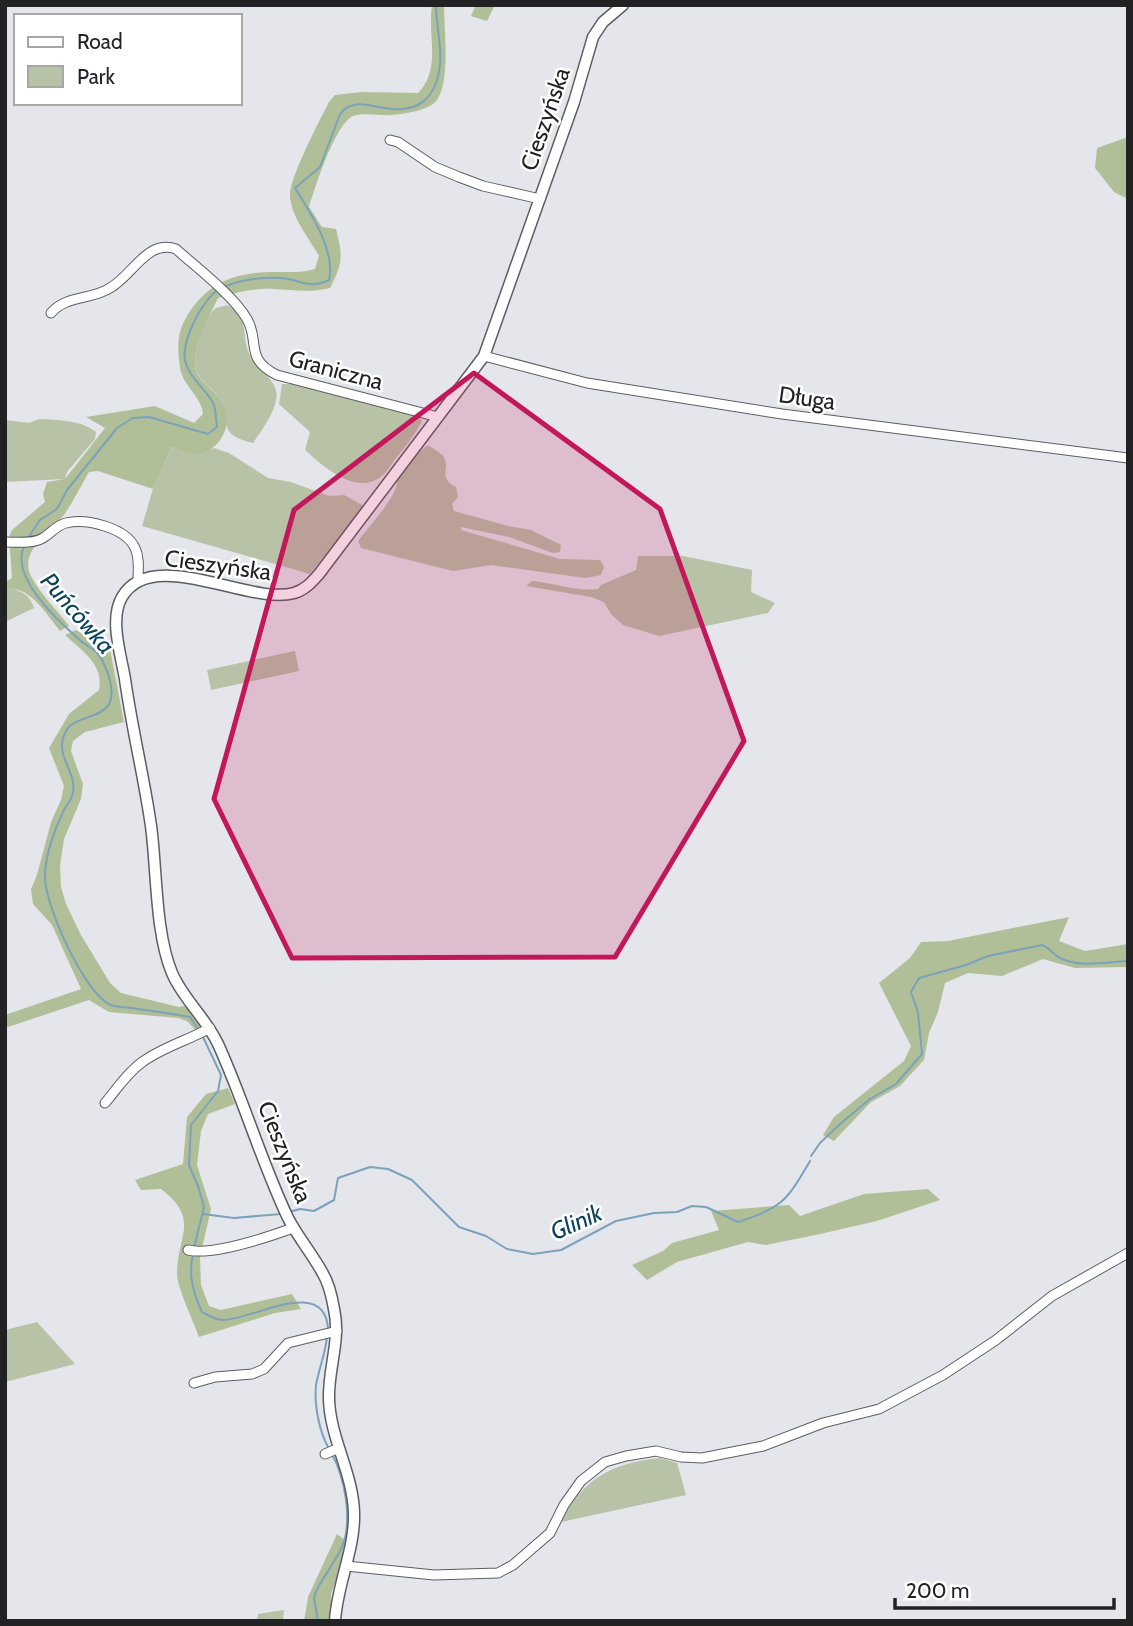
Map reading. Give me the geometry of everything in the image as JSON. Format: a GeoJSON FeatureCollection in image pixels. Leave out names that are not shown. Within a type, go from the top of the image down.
{"type":"FeatureCollection","features":[{"type":"Feature","properties":{"kind":"street","name":"Cieszyńska"},"geometry":{"type":"LineString","coordinates":[[335,1621],[352,1538],[354,1512],[351,1486],[333,1450],[329,1400],[331,1333],[335,1314],[324,1275],[293,1228],[277,1194],[234,1083],[207,1030],[175,979],[164,939],[151,826],[129,708],[117,623],[121,598],[138,581],[165,576],[285,595],[301,590],[326,566],[484,356],[574,102],[593,37],[603,22],[622,5]]}},
{"type":"Feature","properties":{"kind":"street"},"geometry":{"type":"LineString","coordinates":[[390,140],[398,142],[435,167],[459,177],[483,186],[540,199]]}},
{"type":"Feature","properties":{"kind":"street","name":"Graniczna"},"geometry":{"type":"LineString","coordinates":[[51,313],[58,304],[108,290],[135,269],[144,254],[160,247],[176,249],[215,283],[248,322],[258,359],[273,373],[438,417]]}},
{"type":"Feature","properties":{"kind":"street","name":"Długa"},"geometry":{"type":"LineString","coordinates":[[484,356],[587,383],[782,414],[1128,458]]}},
{"type":"Feature","properties":{"kind":"street"},"geometry":{"type":"LineString","coordinates":[[5,542],[31,542],[42,539],[64,523],[93,524],[122,533],[129,538],[136,550],[138,581]]}},
{"type":"Feature","properties":{"kind":"street"},"geometry":{"type":"LineString","coordinates":[[105,1103],[123,1079],[139,1064],[162,1050],[207,1030]]}},
{"type":"Feature","properties":{"kind":"street","name":"Cieszyńska"},"geometry":{"type":"LineString","coordinates":[[192,1252],[264,1238],[293,1228]]}},
{"type":"Feature","properties":{"kind":"street"},"geometry":{"type":"LineString","coordinates":[[346,1566],[434,1575],[498,1573],[513,1565],[551,1533],[564,1506],[581,1481],[605,1462],[656,1451],[681,1457],[702,1458],[762,1446],[823,1423],[879,1409],[943,1375],[996,1340],[1052,1296],[1128,1253]]}},
{"type":"Feature","properties":{"kind":"street"},"geometry":{"type":"LineString","coordinates":[[194,1383],[215,1377],[253,1374],[264,1369],[288,1343],[331,1333]]}},
{"type":"Feature","properties":{"kind":"highlighted area"},"geometry":{"type":"Polygon","coordinates":[[[474,373],[660,509],[744,741],[615,957],[292,958],[214,799],[294,510],[474,373]]]}},
{"type":"Feature","properties":{"kind":"green space"},"geometry":{"type":"Polygon","coordinates":[[[432,5],[444,5],[444,82],[436,101],[421,110],[408,113],[353,116],[339,131],[321,172],[309,207],[322,227],[336,229],[340,259],[330,288],[238,292],[218,298],[210,314],[199,339],[195,365],[199,377],[219,397],[226,409],[227,424],[222,438],[212,448],[198,454],[172,447],[153,489],[98,471],[89,472],[64,515],[32,551],[28,569],[32,578],[69,626],[60,631],[30,596],[22,591],[5,589],[5,582],[12,578],[9,537],[12,530],[45,502],[43,494],[47,482],[65,479],[105,428],[86,417],[155,406],[194,423],[203,414],[180,368],[178,349],[185,319],[204,294],[232,278],[254,273],[315,269],[319,256],[297,220],[290,197],[305,150],[335,95],[361,92],[418,93],[430,73],[432,62],[432,5]]]}},
{"type":"Feature","properties":{"kind":"green space"},"geometry":{"type":"Polygon","coordinates":[[[476,5],[495,5],[487,21],[471,16],[476,5]]]}},
{"type":"Feature","properties":{"kind":"green space"},"geometry":{"type":"Polygon","coordinates":[[[1128,137],[1128,199],[1114,192],[1095,168],[1097,148],[1128,137]]]}},
{"type":"Feature","properties":{"kind":"green space"},"geometry":{"type":"Polygon","coordinates":[[[227,305],[242,319],[248,351],[277,393],[273,411],[253,443],[236,437],[229,431],[225,406],[200,377],[195,367],[202,329],[216,308],[227,305]]]}},
{"type":"Feature","properties":{"kind":"green space"},"geometry":{"type":"Polygon","coordinates":[[[282,384],[304,384],[418,415],[422,421],[383,475],[373,481],[352,481],[331,471],[305,450],[310,432],[279,404],[282,384]]]}},
{"type":"Feature","properties":{"kind":"green space"},"geometry":{"type":"Polygon","coordinates":[[[39,419],[83,425],[96,432],[95,439],[67,472],[65,479],[5,482],[5,420],[29,423],[39,419]]]}},
{"type":"Feature","properties":{"kind":"green space"},"geometry":{"type":"Polygon","coordinates":[[[428,445],[443,456],[445,476],[456,487],[458,497],[452,504],[454,511],[531,530],[561,545],[560,552],[553,553],[509,537],[461,527],[461,530],[560,559],[600,560],[604,567],[601,575],[585,578],[491,565],[453,571],[361,548],[358,541],[388,503],[397,481],[419,452],[428,445]]]}},
{"type":"Feature","properties":{"kind":"green space"},"geometry":{"type":"Polygon","coordinates":[[[172,447],[196,454],[214,448],[229,453],[268,478],[291,482],[329,496],[344,495],[364,506],[310,574],[142,526],[153,489],[172,447]]]}},
{"type":"Feature","properties":{"kind":"green space"},"geometry":{"type":"Polygon","coordinates":[[[638,556],[683,556],[752,570],[751,592],[775,603],[768,613],[659,636],[623,625],[611,614],[604,602],[591,597],[526,586],[532,581],[598,589],[601,585],[636,570],[638,556]]]}},
{"type":"Feature","properties":{"kind":"green space"},"geometry":{"type":"Polygon","coordinates":[[[11,588],[26,595],[34,608],[5,622],[5,589],[11,588]]]}},
{"type":"Feature","properties":{"kind":"green space"},"geometry":{"type":"Polygon","coordinates":[[[76,630],[110,649],[124,722],[85,732],[73,741],[71,751],[83,784],[81,799],[64,839],[60,866],[61,887],[66,904],[110,983],[121,993],[179,1007],[185,1006],[202,1026],[196,1031],[187,1021],[178,1018],[109,1012],[89,1000],[5,1028],[5,1015],[81,989],[52,925],[33,904],[31,889],[64,786],[49,748],[69,714],[99,690],[100,681],[95,665],[65,635],[76,630]]]}},
{"type":"Feature","properties":{"kind":"green space"},"geometry":{"type":"Polygon","coordinates":[[[295,651],[299,671],[211,690],[207,670],[295,651]]]}},
{"type":"Feature","properties":{"kind":"green space"},"geometry":{"type":"Polygon","coordinates":[[[1069,917],[1059,941],[1085,951],[1128,944],[1128,967],[1075,968],[1043,959],[1002,976],[968,973],[945,983],[938,1012],[929,1033],[924,1060],[900,1086],[871,1102],[834,1141],[823,1135],[834,1117],[904,1061],[911,1046],[879,983],[910,958],[921,942],[948,941],[1069,917]]]}},
{"type":"Feature","properties":{"kind":"green space"},"geometry":{"type":"Polygon","coordinates":[[[228,1088],[235,1104],[208,1114],[201,1131],[197,1165],[211,1209],[200,1257],[201,1285],[209,1306],[221,1310],[292,1294],[301,1309],[275,1313],[199,1337],[177,1274],[184,1219],[173,1200],[161,1189],[141,1190],[135,1180],[183,1164],[187,1117],[206,1094],[228,1088]]]}},
{"type":"Feature","properties":{"kind":"green space"},"geometry":{"type":"Polygon","coordinates":[[[928,1189],[940,1200],[877,1221],[766,1245],[748,1242],[677,1262],[647,1280],[632,1265],[663,1251],[672,1243],[719,1230],[711,1211],[789,1205],[800,1216],[864,1194],[928,1189]]]}},
{"type":"Feature","properties":{"kind":"green space"},"geometry":{"type":"Polygon","coordinates":[[[37,1322],[75,1364],[5,1382],[5,1330],[37,1322]]]}},
{"type":"Feature","properties":{"kind":"green space"},"geometry":{"type":"Polygon","coordinates":[[[660,1458],[677,1463],[686,1495],[561,1522],[579,1494],[601,1475],[627,1464],[660,1458]]]}},
{"type":"Feature","properties":{"kind":"green space"},"geometry":{"type":"Polygon","coordinates":[[[337,1534],[346,1541],[343,1562],[331,1594],[331,1621],[304,1621],[308,1597],[337,1534]]]}},
{"type":"Feature","properties":{"kind":"green space"},"geometry":{"type":"Polygon","coordinates":[[[284,1610],[283,1621],[257,1621],[258,1614],[284,1610]]]}},
{"type":"Feature","properties":{"kind":"waterway","name":"Puńcówka"},"geometry":{"type":"LineString","coordinates":[[223,287],[265,278],[310,284],[329,280],[329,257],[325,244],[295,188],[320,167],[340,114],[345,109],[361,104],[407,108],[416,106],[430,95],[440,65],[436,5]]}},
{"type":"Feature","properties":{"kind":"waterway","name":"Puńcówka"},"geometry":{"type":"LineString","coordinates":[[28,538],[40,520],[57,509],[67,490],[117,428],[133,418],[149,417],[208,434],[217,427],[214,405],[188,370],[185,355],[193,323],[205,303],[218,290]]}},
{"type":"Feature","properties":{"kind":"waterway","name":"Puńcówka"},"geometry":{"type":"LineString","coordinates":[[24,546],[21,558],[30,584],[60,622],[99,655],[108,674],[112,692],[105,709],[72,725],[63,740],[62,749],[73,787],[71,798],[54,833],[47,859],[46,889],[51,907],[78,967],[101,998],[114,1006],[190,1017],[198,1029]]}},
{"type":"Feature","properties":{"kind":"waterway","name":"Glinik"},"geometry":{"type":"LineString","coordinates":[[811,1156],[840,1124],[870,1099],[896,1084],[922,1054],[918,1012],[911,992],[919,978],[988,956],[1042,945],[1060,958],[1076,963],[1128,961]]}},
{"type":"Feature","properties":{"kind":"waterway","name":"Puńcówka"},"geometry":{"type":"LineString","coordinates":[[194,1248],[204,1207],[189,1165],[191,1125],[218,1091],[221,1075],[203,1037]]}},
{"type":"Feature","properties":{"kind":"waterway","name":"Glinik"},"geometry":{"type":"LineString","coordinates":[[289,1212],[300,1209],[314,1211],[334,1200],[338,1178],[370,1167],[388,1169],[412,1180],[459,1227],[486,1236],[507,1249],[533,1254],[561,1250],[616,1221],[654,1213],[677,1212],[692,1206],[706,1207],[738,1222],[753,1217],[782,1201],[810,1161]]}},
{"type":"Feature","properties":{"kind":"waterway","name":"Glinik"},"geometry":{"type":"LineString","coordinates":[[203,1214],[234,1218],[281,1214]]}},
{"type":"Feature","properties":{"kind":"waterway","name":"Puńcówka"},"geometry":{"type":"LineString","coordinates":[[193,1254],[192,1283],[202,1312],[222,1320],[301,1302],[315,1305],[324,1314],[328,1330]]}},
{"type":"Feature","properties":{"kind":"waterway","name":"Puńcówka"},"geometry":{"type":"LineString","coordinates":[[327,1336],[316,1393],[320,1426],[329,1449]]}},
{"type":"Feature","properties":{"kind":"waterway","name":"Puńcówka"},"geometry":{"type":"LineString","coordinates":[[318,1621],[314,1598],[316,1591],[342,1547],[347,1525],[344,1487],[332,1454]]}}]}
